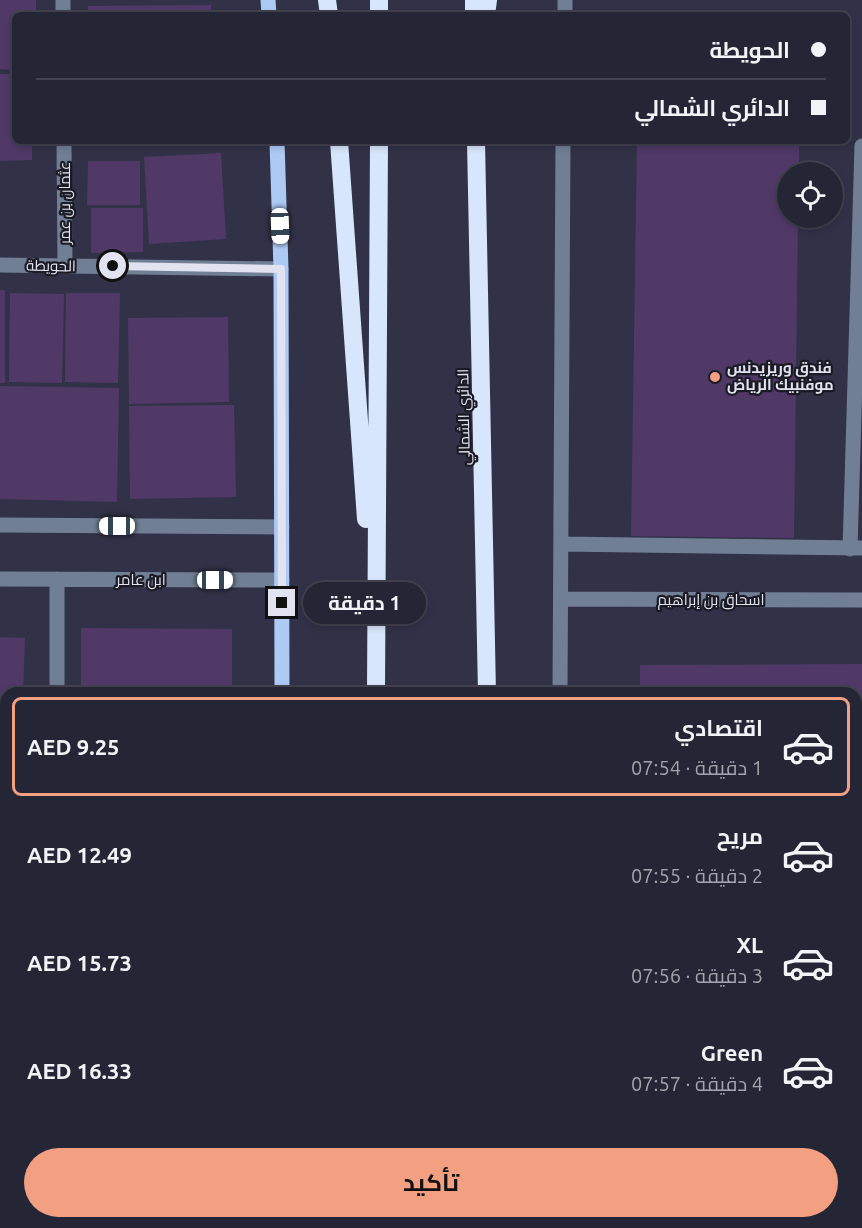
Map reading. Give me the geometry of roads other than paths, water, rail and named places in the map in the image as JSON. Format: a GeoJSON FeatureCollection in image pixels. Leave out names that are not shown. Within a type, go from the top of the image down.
{"type":"FeatureCollection","features":[{"type":"Feature","properties":{"kind":"highway"},"geometry":{"type":"LineString","coordinates":[[339,144],[377,662]]}},
{"type":"Feature","properties":{"kind":"highway"},"geometry":{"type":"LineString","coordinates":[[376,687],[379,144]]}},
{"type":"Feature","properties":{"kind":"highway","name":"الدائري الشمالي"},"geometry":{"type":"LineString","coordinates":[[476,144],[487,687]]}},
{"type":"Feature","properties":{"kind":"main road"},"geometry":{"type":"LineString","coordinates":[[277,144],[281,269],[282,687]]}},
{"type":"Feature","properties":{"kind":"street","name":"عثمان بن عمر"},"geometry":{"type":"LineString","coordinates":[[64,144],[65,266]]}},
{"type":"Feature","properties":{"kind":"street"},"geometry":{"type":"LineString","coordinates":[[560,687],[563,144]]}},
{"type":"Feature","properties":{"kind":"street"},"geometry":{"type":"LineString","coordinates":[[561,544],[856,549],[862,146]]}},
{"type":"Feature","properties":{"kind":"street","name":"الحويطة"},"geometry":{"type":"LineString","coordinates":[[0,265],[281,269]]}},
{"type":"Feature","properties":{"kind":"street"},"geometry":{"type":"LineString","coordinates":[[0,525],[282,527]]}},
{"type":"Feature","properties":{"kind":"street","name":"ابن عامر"},"geometry":{"type":"LineString","coordinates":[[0,579],[282,580]]}},
{"type":"Feature","properties":{"kind":"street"},"geometry":{"type":"LineString","coordinates":[[57,579],[57,687]]}},
{"type":"Feature","properties":{"kind":"street","name":"اسحاق بن إبراهيم"},"geometry":{"type":"LineString","coordinates":[[561,599],[862,600]]}},
{"type":"Feature","properties":{"kind":"place","name":"فندق وريزيدنس موفنبيك الرياض"},"geometry":{"type":"Point","coordinates":[715,377]}}]}
